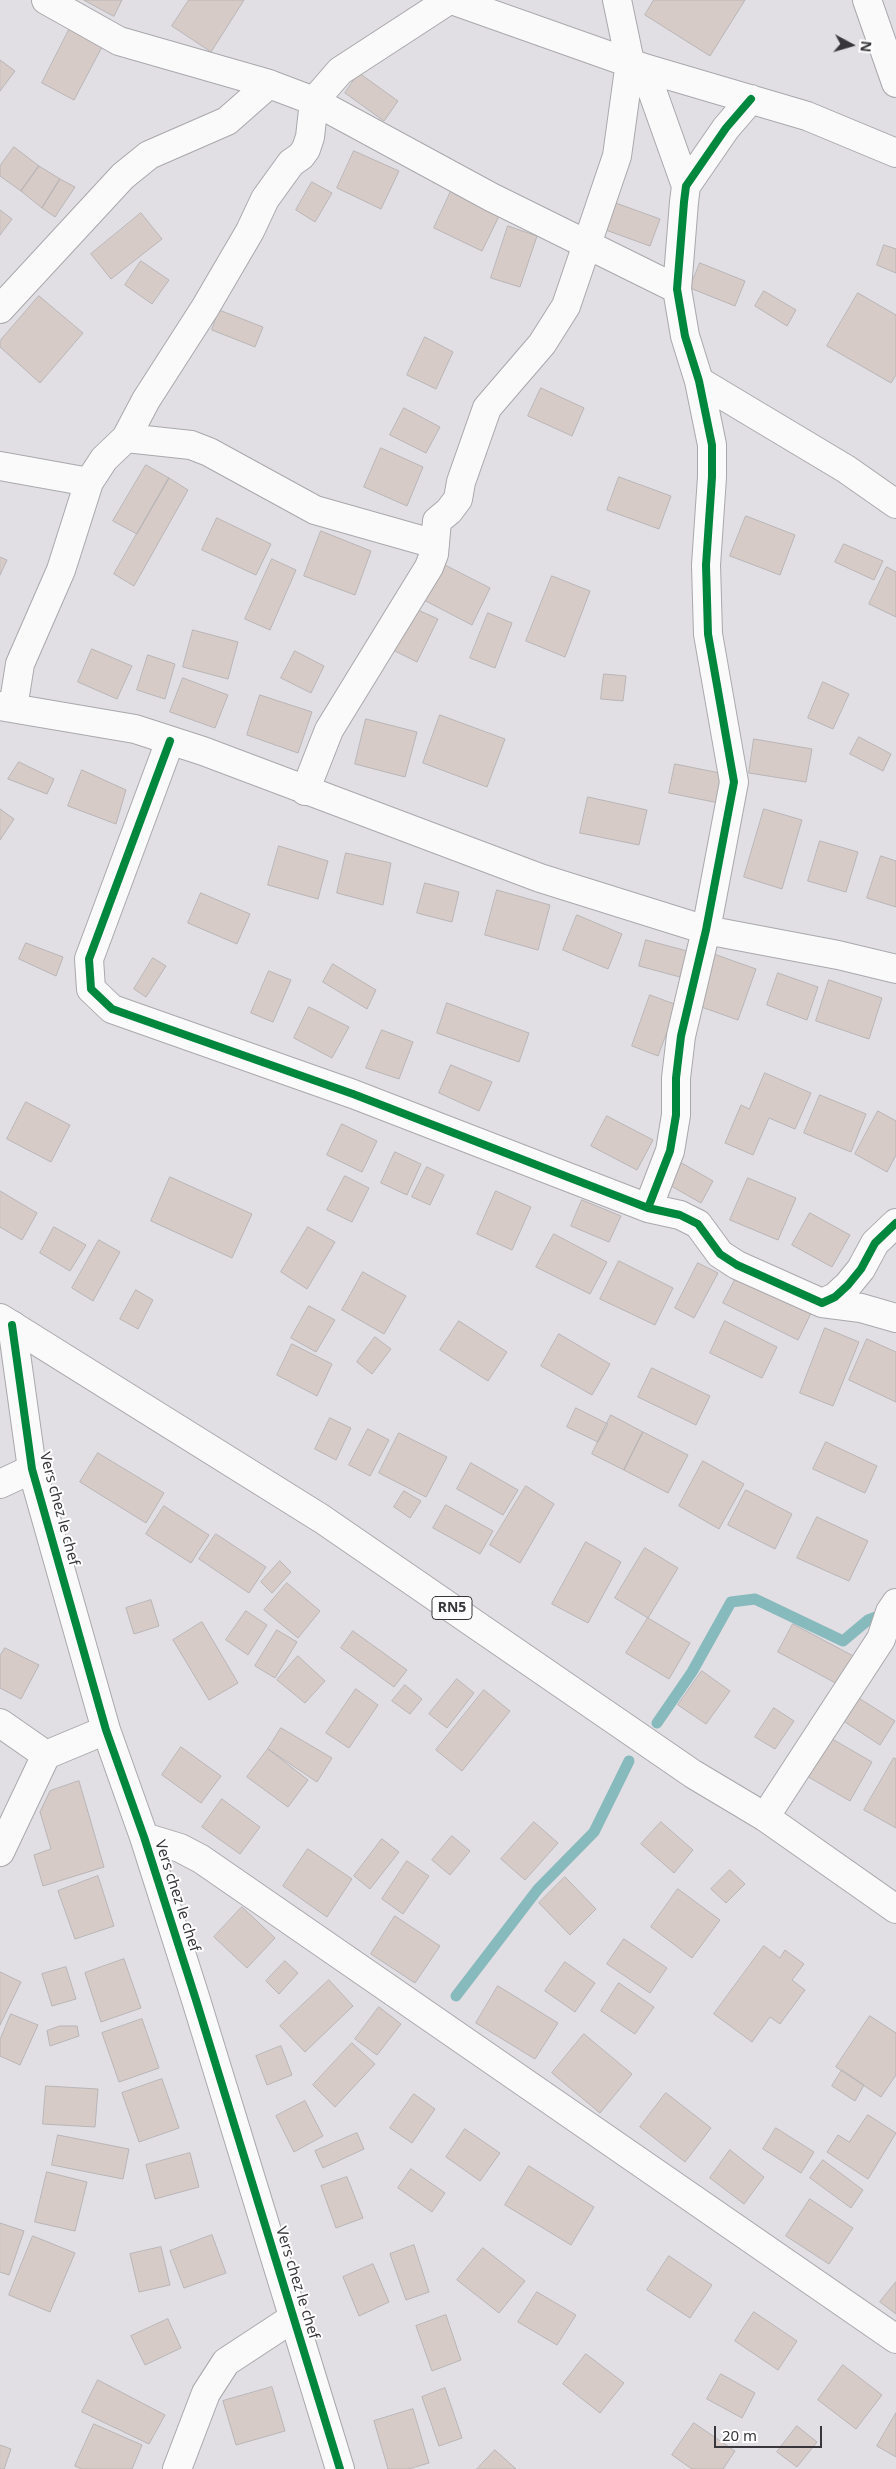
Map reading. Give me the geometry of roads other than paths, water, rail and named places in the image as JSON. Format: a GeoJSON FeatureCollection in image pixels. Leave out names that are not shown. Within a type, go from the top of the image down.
{"type":"FeatureCollection","features":[{"type":"Feature","properties":{"kind":"main road"},"geometry":{"type":"LineString","coordinates":[[46,0],[119,40],[269,84],[314,101],[482,193],[586,246],[677,289]]}},
{"type":"Feature","properties":{"kind":"main road"},"geometry":{"type":"LineString","coordinates":[[896,153],[807,116],[637,65],[451,0],[340,71],[314,101],[310,136],[306,149],[301,156],[291,163],[265,200],[250,231],[205,308],[146,400],[126,438],[104,459],[89,482],[61,570],[20,664],[6,707],[135,729],[540,878],[706,930],[838,955],[896,969]]}},
{"type":"Feature","properties":{"kind":"main road"},"geometry":{"type":"LineString","coordinates":[[617,0],[637,65],[686,186],[677,289],[685,336],[699,381],[712,445],[712,477],[706,565],[708,634],[734,782],[706,930],[681,1036],[676,1078],[676,1114],[670,1151],[648,1208]]}},
{"type":"Feature","properties":{"kind":"main road"},"geometry":{"type":"LineString","coordinates":[[867,0],[896,84]]}},
{"type":"Feature","properties":{"kind":"main road"},"geometry":{"type":"LineString","coordinates":[[304,791],[329,730],[429,568],[435,544],[437,521],[449,511],[458,499],[461,482],[487,408],[555,327],[566,306],[617,156],[637,65]]}},
{"type":"Feature","properties":{"kind":"main road"},"geometry":{"type":"LineString","coordinates":[[0,309],[123,176],[149,155],[227,121],[269,84]]}},
{"type":"Feature","properties":{"kind":"main road"},"geometry":{"type":"LineString","coordinates":[[686,186],[726,128],[751,99]]}},
{"type":"Feature","properties":{"kind":"main road"},"geometry":{"type":"LineString","coordinates":[[699,381],[846,469],[896,504]]}},
{"type":"Feature","properties":{"kind":"main road"},"geometry":{"type":"LineString","coordinates":[[126,438],[191,445],[209,452],[315,510],[435,544]]}},
{"type":"Feature","properties":{"kind":"main road"},"geometry":{"type":"LineString","coordinates":[[0,466],[89,482]]}},
{"type":"Feature","properties":{"kind":"main road"},"geometry":{"type":"LineString","coordinates":[[170,741],[89,959],[90,989],[112,1009],[353,1094],[648,1208],[680,1215],[698,1224],[720,1254],[738,1265],[822,1303],[861,1308],[896,1318]]}},
{"type":"Feature","properties":{"kind":"main road"},"geometry":{"type":"LineString","coordinates":[[822,1303],[835,1297],[848,1284],[861,1269],[875,1244],[896,1223]]}},
{"type":"Feature","properties":{"kind":"main road","name":"Vers chez le chef"},"geometry":{"type":"LineString","coordinates":[[6,1322],[32,1469],[106,1730],[144,1837],[196,2000],[340,2469]]}},
{"type":"Feature","properties":{"kind":"main road","name":"RN5"},"geometry":{"type":"LineString","coordinates":[[6,1322],[322,1519],[693,1774],[765,1817],[896,1910]]}},
{"type":"Feature","properties":{"kind":"main road"},"geometry":{"type":"LineString","coordinates":[[0,1484],[32,1469]]}},
{"type":"Feature","properties":{"kind":"main road"},"geometry":{"type":"LineString","coordinates":[[765,1817],[888,1645],[890,1612],[896,1603]]}},
{"type":"Feature","properties":{"kind":"main road"},"geometry":{"type":"LineString","coordinates":[[0,1723],[46,1755]]}},
{"type":"Feature","properties":{"kind":"main road"},"geometry":{"type":"LineString","coordinates":[[0,1852],[46,1755],[106,1730]]}},
{"type":"Feature","properties":{"kind":"main road"},"geometry":{"type":"LineString","coordinates":[[144,1837],[180,1848],[200,1859],[896,2339]]}},
{"type":"Feature","properties":{"kind":"main road"},"geometry":{"type":"LineString","coordinates":[[178,2469],[206,2393],[226,2362],[293,2318]]}},
{"type":"Feature","properties":{"kind":"waterway"},"geometry":{"type":"LineString","coordinates":[[657,1723],[692,1672],[731,1602],[755,1599],[843,1641],[868,1620],[887,1613]]}},
{"type":"Feature","properties":{"kind":"waterway"},"geometry":{"type":"LineString","coordinates":[[456,1996],[538,1889],[594,1832],[629,1761]]}}]}
